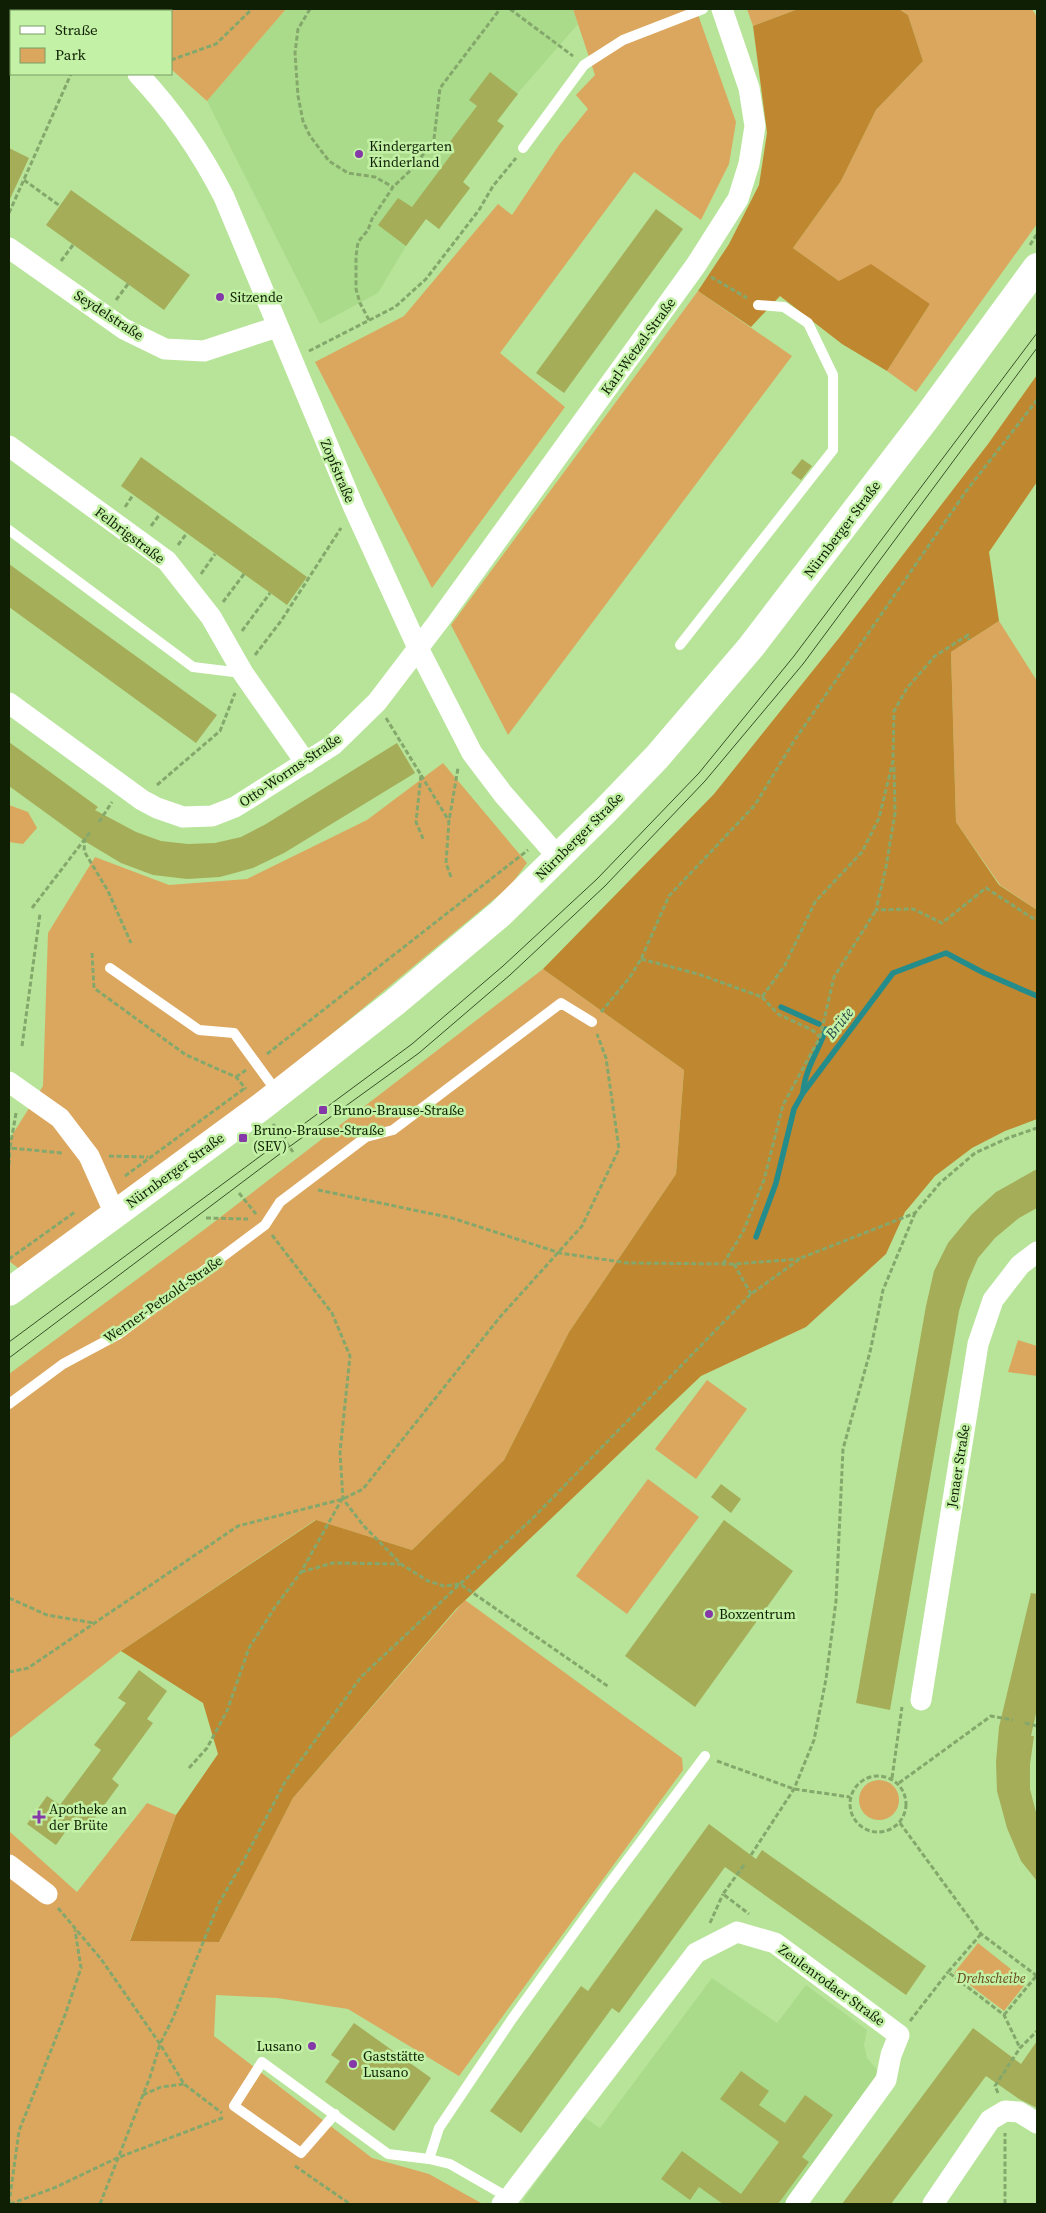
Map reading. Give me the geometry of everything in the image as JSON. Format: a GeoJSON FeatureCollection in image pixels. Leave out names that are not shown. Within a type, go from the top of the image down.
{"type":"FeatureCollection","features":[{"type":"Feature","properties":{"kind":"street","name":"Karl-Wetzel-Straße"},"geometry":{"type":"LineString","coordinates":[[418,648],[696,265],[738,199],[749,164],[755,126],[749,88],[722,9]]}},
{"type":"Feature","properties":{"kind":"street","name":"Zopfstraße"},"geometry":{"type":"LineString","coordinates":[[139,75],[166,104],[207,164],[224,197],[354,508],[418,648],[472,753],[550,848]]}},
{"type":"Feature","properties":{"kind":"street","name":"Seydelstraße"},"geometry":{"type":"LineString","coordinates":[[9,248],[124,329],[165,349],[204,351],[277,327]]}},
{"type":"Feature","properties":{"kind":"street","name":"Nürnberger Straße"},"geometry":{"type":"LineString","coordinates":[[9,1292],[110,1203],[433,971],[500,914],[550,848],[657,757],[751,648],[927,418],[1037,267]]}},
{"type":"Feature","properties":{"kind":"street","name":"Felbrigstraße"},"geometry":{"type":"LineString","coordinates":[[9,446],[167,561],[211,617],[230,647],[243,673],[306,763]]}},
{"type":"Feature","properties":{"kind":"street","name":"Otto-Worms-Straße"},"geometry":{"type":"LineString","coordinates":[[9,703],[142,800],[157,808],[183,817],[212,816],[235,807],[332,745],[377,702],[418,648]]}},
{"type":"Feature","properties":{"kind":"street"},"geometry":{"type":"LineString","coordinates":[[9,1082],[60,1118],[89,1156],[110,1203]]}},
{"type":"Feature","properties":{"kind":"street","name":"Jenaer Straße"},"geometry":{"type":"LineString","coordinates":[[921,1700],[978,1344],[993,1300],[1020,1265],[1037,1252]]}},
{"type":"Feature","properties":{"kind":"street"},"geometry":{"type":"LineString","coordinates":[[9,1864],[47,1894]]}},
{"type":"Feature","properties":{"kind":"street","name":"Zeulenrodaer Straße"},"geometry":{"type":"LineString","coordinates":[[505,2201],[696,1953],[737,1932],[775,1942],[899,2035],[891,2055],[886,2080],[796,2204]]}},
{"type":"Feature","properties":{"kind":"street"},"geometry":{"type":"LineString","coordinates":[[933,2204],[990,2120],[1006,2111],[1019,2112],[1037,2123]]}},
{"type":"Feature","properties":{"kind":"lane"},"geometry":{"type":"LineString","coordinates":[[523,148],[584,65],[623,40],[703,9]]}},
{"type":"Feature","properties":{"kind":"lane"},"geometry":{"type":"LineString","coordinates":[[680,645],[834,450],[833,375],[808,323],[784,307],[758,304]]}},
{"type":"Feature","properties":{"kind":"lane"},"geometry":{"type":"LineString","coordinates":[[9,530],[192,667],[243,673]]}},
{"type":"Feature","properties":{"kind":"lane"},"geometry":{"type":"LineString","coordinates":[[110,968],[199,1030],[234,1033],[256,1062],[261,1096]]}},
{"type":"Feature","properties":{"kind":"lane","name":"Werner-Petzold-Straße"},"geometry":{"type":"LineString","coordinates":[[9,1404],[63,1364],[119,1334],[263,1222],[280,1202],[366,1137],[393,1130],[561,1003],[592,1022]]}},
{"type":"Feature","properties":{"kind":"lane"},"geometry":{"type":"LineString","coordinates":[[429,2159],[439,2128],[518,2011],[606,1887],[705,1756]]}},
{"type":"Feature","properties":{"kind":"lane","name":"Zeulenrodaer Straße"},"geometry":{"type":"LineString","coordinates":[[335,2114],[301,2153],[234,2106],[262,2062],[335,2114],[388,2154],[429,2159],[450,2164],[505,2201]]}},
{"type":"Feature","properties":{"kind":"path"},"geometry":{"type":"LineString","coordinates":[[172,60],[216,44],[252,9]]}},
{"type":"Feature","properties":{"kind":"path"},"geometry":{"type":"LineString","coordinates":[[310,9],[298,29],[295,53],[298,96],[303,121],[310,136],[329,161],[348,173],[375,176],[392,187]]}},
{"type":"Feature","properties":{"kind":"path"},"geometry":{"type":"LineString","coordinates":[[369,320],[360,303],[356,289],[358,242],[368,230],[372,219],[392,187],[414,167],[434,140],[440,88],[500,9]]}},
{"type":"Feature","properties":{"kind":"path"},"geometry":{"type":"LineString","coordinates":[[510,9],[560,44],[584,65]]}},
{"type":"Feature","properties":{"kind":"path"},"geometry":{"type":"LineString","coordinates":[[9,213],[71,75]]}},
{"type":"Feature","properties":{"kind":"path"},"geometry":{"type":"LineString","coordinates":[[291,360],[395,307],[426,279],[479,210],[493,186],[523,148]]}},
{"type":"Feature","properties":{"kind":"path"},"geometry":{"type":"LineString","coordinates":[[24,180],[60,206]]}},
{"type":"Feature","properties":{"kind":"path"},"geometry":{"type":"LineString","coordinates":[[64,256],[73,245]]}},
{"type":"Feature","properties":{"kind":"path"},"geometry":{"type":"LineString","coordinates":[[706,274],[758,304]]}},
{"type":"Feature","properties":{"kind":"path"},"geometry":{"type":"LineString","coordinates":[[119,297],[128,284]]}},
{"type":"Feature","properties":{"kind":"path"},"geometry":{"type":"LineString","coordinates":[[9,1672],[28,1668],[238,1526],[342,1498],[363,1489],[500,1317],[560,1253],[582,1226],[619,1150],[606,1058],[592,1022],[630,977],[641,959],[669,896],[755,805],[794,741],[967,490],[1037,400]]}},
{"type":"Feature","properties":{"kind":"path"},"geometry":{"type":"LineString","coordinates":[[142,800],[220,731],[243,673],[281,621],[354,508]]}},
{"type":"Feature","properties":{"kind":"path"},"geometry":{"type":"LineString","coordinates":[[211,617],[244,574]]}},
{"type":"Feature","properties":{"kind":"path"},"geometry":{"type":"LineString","coordinates":[[230,647],[270,593]]}},
{"type":"Feature","properties":{"kind":"path"},"geometry":{"type":"LineString","coordinates":[[723,1264],[743,1232],[764,1180],[783,1105],[820,1037],[834,977],[876,910],[886,867],[895,813],[894,711],[907,688],[935,656],[968,635],[969,640]]}},
{"type":"Feature","properties":{"kind":"path"},"geometry":{"type":"LineString","coordinates":[[377,702],[449,821]]}},
{"type":"Feature","properties":{"kind":"path"},"geometry":{"type":"LineString","coordinates":[[451,877],[446,863],[449,821],[459,767],[472,753]]}},
{"type":"Feature","properties":{"kind":"path"},"geometry":{"type":"LineString","coordinates":[[762,997],[785,965],[815,902],[862,852],[879,818],[894,761]]}},
{"type":"Feature","properties":{"kind":"path"},"geometry":{"type":"LineString","coordinates":[[421,775],[416,822],[424,841]]}},
{"type":"Feature","properties":{"kind":"path"},"geometry":{"type":"LineString","coordinates":[[32,908],[91,831]]}},
{"type":"Feature","properties":{"kind":"path"},"geometry":{"type":"LineString","coordinates":[[85,838],[84,851],[108,891],[131,943]]}},
{"type":"Feature","properties":{"kind":"path"},"geometry":{"type":"LineString","coordinates":[[236,1077],[550,848]]}},
{"type":"Feature","properties":{"kind":"path"},"geometry":{"type":"LineString","coordinates":[[876,910],[913,909],[942,923],[986,888],[1037,921]]}},
{"type":"Feature","properties":{"kind":"path"},"geometry":{"type":"LineString","coordinates":[[22,1046],[40,914]]}},
{"type":"Feature","properties":{"kind":"path"},"geometry":{"type":"LineString","coordinates":[[92,954],[94,988],[186,1055],[236,1077],[261,1096],[292,1152]]}},
{"type":"Feature","properties":{"kind":"path"},"geometry":{"type":"LineString","coordinates":[[641,959],[698,974],[762,997],[778,1014],[812,1030],[820,1037]]}},
{"type":"Feature","properties":{"kind":"path"},"geometry":{"type":"LineString","coordinates":[[9,1259],[110,1203],[148,1157],[261,1096]]}},
{"type":"Feature","properties":{"kind":"path"},"geometry":{"type":"LineString","coordinates":[[751,1855],[794,1789],[814,1740],[826,1679],[836,1601],[843,1449],[870,1352],[883,1290],[915,1214],[940,1183],[975,1153],[1037,1128]]}},
{"type":"Feature","properties":{"kind":"path"},"geometry":{"type":"LineString","coordinates":[[9,1165],[10,1148]]}},
{"type":"Feature","properties":{"kind":"path"},"geometry":{"type":"LineString","coordinates":[[300,1187],[452,1218],[560,1253],[628,1263],[734,1264],[801,1258]]}},
{"type":"Feature","properties":{"kind":"path"},"geometry":{"type":"LineString","coordinates":[[239,1193],[256,1213]]}},
{"type":"Feature","properties":{"kind":"path"},"geometry":{"type":"LineString","coordinates":[[100,2204],[143,2095],[160,2044],[173,2018],[218,1905],[285,1782],[361,1677],[531,1520],[751,1294],[801,1258],[915,1214]]}},
{"type":"Feature","properties":{"kind":"path"},"geometry":{"type":"LineString","coordinates":[[189,1768],[207,1748],[227,1711],[250,1648],[275,1607],[301,1572],[342,1498],[340,1452],[350,1356],[332,1313],[263,1222],[206,1218]]}},
{"type":"Feature","properties":{"kind":"path"},"geometry":{"type":"LineString","coordinates":[[734,1264],[751,1294]]}},
{"type":"Feature","properties":{"kind":"path"},"geometry":{"type":"LineString","coordinates":[[342,1498],[363,1525],[401,1564],[428,1580],[444,1586],[460,1584],[609,1687]]}},
{"type":"Feature","properties":{"kind":"path"},"geometry":{"type":"LineString","coordinates":[[301,1572],[333,1563],[401,1564]]}},
{"type":"Feature","properties":{"kind":"path"},"geometry":{"type":"LineString","coordinates":[[9,1598],[47,1615],[95,1623]]}},
{"type":"Feature","properties":{"kind":"path"},"geometry":{"type":"LineString","coordinates":[[892,1778],[902,1707],[921,1700]]}},
{"type":"Feature","properties":{"kind":"path"},"geometry":{"type":"LineString","coordinates":[[899,1784],[991,1716],[1014,1720]]}},
{"type":"Feature","properties":{"kind":"path"},"geometry":{"type":"LineString","coordinates":[[1025,1723],[1037,1726]]}},
{"type":"Feature","properties":{"kind":"path"},"geometry":{"type":"LineString","coordinates":[[705,1756],[794,1789],[850,1797]]}},
{"type":"Feature","properties":{"kind":"path"},"geometry":{"type":"LineString","coordinates":[[878,1775],[892,1778],[906,1794],[907,1805],[900,1823],[885,1832],[875,1832],[861,1826],[855,1820],[850,1810],[850,1797],[857,1785],[863,1779],[878,1775]]}},
{"type":"Feature","properties":{"kind":"path"},"geometry":{"type":"LineString","coordinates":[[900,1823],[981,1934],[1037,1975],[1004,2015]]}},
{"type":"Feature","properties":{"kind":"path"},"geometry":{"type":"LineString","coordinates":[[744,1865],[723,1894],[746,1910]]}},
{"type":"Feature","properties":{"kind":"path"},"geometry":{"type":"LineString","coordinates":[[47,1894],[101,1959],[160,2044]]}},
{"type":"Feature","properties":{"kind":"path"},"geometry":{"type":"LineString","coordinates":[[76,1930],[81,1968],[66,2015],[19,2131],[10,2204],[54,2188],[117,2158],[227,2116]]}},
{"type":"Feature","properties":{"kind":"path"},"geometry":{"type":"LineString","coordinates":[[899,2035],[948,1972],[981,1934]]}},
{"type":"Feature","properties":{"kind":"path"},"geometry":{"type":"LineString","coordinates":[[948,1972],[1004,2015],[1020,2048]]}},
{"type":"Feature","properties":{"kind":"path"},"geometry":{"type":"LineString","coordinates":[[143,2095],[161,2087],[184,2084]]}},
{"type":"Feature","properties":{"kind":"shaded area","name":"Kindergarten Kinderland"},"geometry":{"type":"Polygon","coordinates":[[[286,9],[573,9],[578,24],[518,93],[498,121],[504,126],[463,182],[470,188],[439,229],[426,219],[406,246],[378,293],[320,324],[207,101],[286,9]]]}},
{"type":"Feature","properties":{"kind":"shaded area"},"geometry":{"type":"Polygon","coordinates":[[[798,9],[899,9],[908,15],[923,61],[876,110],[841,181],[793,248],[839,281],[871,264],[930,304],[887,371],[842,344],[780,296],[751,327],[698,291],[729,244],[759,185],[767,133],[753,26],[798,9]]]}},
{"type":"Feature","properties":{"kind":"shaded area"},"geometry":{"type":"Polygon","coordinates":[[[1037,375],[1037,482],[989,552],[999,621],[951,652],[956,822],[999,885],[1037,910],[1037,1119],[1005,1131],[972,1148],[935,1176],[905,1212],[886,1254],[806,1327],[701,1376],[456,1609],[293,1798],[219,1942],[130,1941],[176,1815],[218,1754],[203,1703],[121,1651],[316,1520],[412,1550],[504,1460],[569,1332],[676,1174],[684,1070],[543,969],[714,794],[839,638],[988,444],[1037,375]]]}},
{"type":"Feature","properties":{"kind":"shaded area"},"geometry":{"type":"Polygon","coordinates":[[[712,1978],[777,2023],[806,1985],[867,2030],[864,2045],[867,2058],[879,2072],[784,2204],[525,2204],[523,2200],[584,2117],[600,2128],[712,1978]]]}},
{"type":"Feature","properties":{"kind":"green space"},"geometry":{"type":"Polygon","coordinates":[[[98,9],[286,9],[207,101],[172,70],[172,10],[98,9]]]}},
{"type":"Feature","properties":{"kind":"green space"},"geometry":{"type":"Polygon","coordinates":[[[573,9],[696,9],[736,122],[729,164],[701,220],[634,172],[500,353],[565,407],[432,588],[315,362],[404,316],[498,204],[512,215],[559,145],[588,109],[576,95],[595,75],[573,9]]]}},
{"type":"Feature","properties":{"kind":"green space"},"geometry":{"type":"Polygon","coordinates":[[[747,9],[798,9],[753,26],[747,9]]]}},
{"type":"Feature","properties":{"kind":"green space"},"geometry":{"type":"Polygon","coordinates":[[[899,9],[1032,9],[1037,17],[1037,224],[916,392],[887,371],[930,304],[839,281],[793,248],[841,181],[876,110],[923,61],[908,15],[899,9]]]}},
{"type":"Feature","properties":{"kind":"green space"},"geometry":{"type":"Polygon","coordinates":[[[698,291],[792,356],[508,735],[451,625],[698,291]]]}},
{"type":"Feature","properties":{"kind":"green space"},"geometry":{"type":"Polygon","coordinates":[[[999,621],[1037,681],[1037,910],[1000,885],[956,822],[951,652],[999,621]]]}},
{"type":"Feature","properties":{"kind":"green space"},"geometry":{"type":"Polygon","coordinates":[[[443,763],[527,863],[510,886],[297,1063],[22,1271],[9,1261],[9,1140],[43,1086],[48,933],[95,857],[169,885],[247,879],[367,820],[443,763]]]}},
{"type":"Feature","properties":{"kind":"green space"},"geometry":{"type":"Polygon","coordinates":[[[9,805],[28,812],[37,828],[23,844],[9,842],[9,805]]]}},
{"type":"Feature","properties":{"kind":"green space"},"geometry":{"type":"Polygon","coordinates":[[[543,969],[684,1070],[676,1174],[569,1332],[504,1460],[412,1550],[315,1520],[121,1651],[9,1739],[9,1374],[205,1229],[543,969]]]}},
{"type":"Feature","properties":{"kind":"green space"},"geometry":{"type":"Polygon","coordinates":[[[1018,1340],[1037,1346],[1037,1376],[1008,1372],[1018,1340]]]}},
{"type":"Feature","properties":{"kind":"green space"},"geometry":{"type":"Polygon","coordinates":[[[707,1380],[747,1409],[696,1479],[655,1449],[707,1380]]]}},
{"type":"Feature","properties":{"kind":"green space"},"geometry":{"type":"Polygon","coordinates":[[[648,1479],[699,1517],[627,1614],[576,1576],[648,1479]]]}},
{"type":"Feature","properties":{"kind":"green space"},"geometry":{"type":"Polygon","coordinates":[[[465,1600],[682,1758],[683,1770],[459,2076],[348,2009],[277,1998],[216,1995],[214,2036],[372,2158],[429,2174],[481,2203],[9,2204],[9,1831],[77,1892],[147,1803],[176,1815],[130,1940],[219,1942],[293,1798],[465,1600]]]}},
{"type":"Feature","properties":{"kind":"green space"},"geometry":{"type":"Polygon","coordinates":[[[879,1780],[893,1786],[899,1800],[893,1814],[879,1820],[865,1814],[859,1800],[865,1786],[879,1780]]]}},
{"type":"Feature","properties":{"kind":"green space","name":"Drehscheibe"},"geometry":{"type":"Polygon","coordinates":[[[978,1943],[1027,1982],[1004,2011],[954,1973],[978,1943]]]}},
{"type":"Feature","properties":{"kind":"building"},"geometry":{"type":"Polygon","coordinates":[[[490,72],[518,94],[497,121],[504,126],[463,182],[470,188],[439,229],[426,219],[406,246],[378,225],[398,198],[412,207],[453,152],[446,147],[477,106],[469,100],[490,72]]]}},
{"type":"Feature","properties":{"kind":"building"},"geometry":{"type":"Polygon","coordinates":[[[9,148],[29,158],[9,201],[9,148]]]}},
{"type":"Feature","properties":{"kind":"building"},"geometry":{"type":"Polygon","coordinates":[[[71,190],[190,275],[164,310],[46,225],[71,190]]]}},
{"type":"Feature","properties":{"kind":"building"},"geometry":{"type":"Polygon","coordinates":[[[656,209],[683,229],[564,393],[536,373],[656,209]]]}},
{"type":"Feature","properties":{"kind":"building"},"geometry":{"type":"Polygon","coordinates":[[[141,457],[307,577],[287,605],[121,486],[141,457]]]}},
{"type":"Feature","properties":{"kind":"building"},"geometry":{"type":"Polygon","coordinates":[[[802,459],[812,466],[801,480],[791,473],[802,459]]]}},
{"type":"Feature","properties":{"kind":"building"},"geometry":{"type":"Polygon","coordinates":[[[9,564],[217,715],[196,743],[9,607],[9,564]]]}},
{"type":"Feature","properties":{"kind":"building"},"geometry":{"type":"Polygon","coordinates":[[[9,742],[98,807],[95,810],[136,832],[161,841],[188,844],[215,843],[241,837],[266,824],[397,743],[415,773],[284,853],[253,868],[220,877],[187,879],[153,875],[121,863],[86,842],[9,786],[9,742]]]}},
{"type":"Feature","properties":{"kind":"building"},"geometry":{"type":"Polygon","coordinates":[[[1037,1169],[1037,1208],[1019,1218],[995,1238],[978,1258],[968,1281],[959,1311],[890,1710],[856,1703],[926,1306],[934,1271],[948,1243],[972,1214],[996,1192],[1037,1169]]]}},
{"type":"Feature","properties":{"kind":"building"},"geometry":{"type":"Polygon","coordinates":[[[721,1484],[741,1499],[731,1513],[711,1497],[721,1484]]]}},
{"type":"Feature","properties":{"kind":"building","name":"Boxzentrum"},"geometry":{"type":"Polygon","coordinates":[[[724,1520],[793,1571],[695,1707],[625,1656],[724,1520]]]}},
{"type":"Feature","properties":{"kind":"building"},"geometry":{"type":"Polygon","coordinates":[[[1031,1593],[1037,1594],[1037,1709],[1031,1736],[1034,1736],[1030,1764],[1030,1789],[1037,1816],[1037,1881],[1021,1861],[1007,1828],[997,1791],[996,1762],[999,1727],[1031,1593]]]}},
{"type":"Feature","properties":{"kind":"building"},"geometry":{"type":"Polygon","coordinates":[[[139,1670],[167,1691],[147,1719],[153,1723],[112,1779],[119,1785],[89,1826],[76,1817],[56,1845],[27,1824],[47,1796],[60,1805],[101,1750],[94,1745],[126,1703],[118,1698],[139,1670]]]}},
{"type":"Feature","properties":{"kind":"building"},"geometry":{"type":"Polygon","coordinates":[[[709,1824],[756,1859],[762,1850],[926,1966],[906,1995],[725,1867],[619,2013],[612,2008],[521,2133],[490,2111],[581,1986],[588,1991],[709,1824]]]}},
{"type":"Feature","properties":{"kind":"building"},"geometry":{"type":"Polygon","coordinates":[[[354,2023],[431,2078],[394,2131],[325,2082],[340,2061],[331,2055],[354,2023]]]}},
{"type":"Feature","properties":{"kind":"building"},"geometry":{"type":"Polygon","coordinates":[[[973,2028],[1021,2064],[1037,2041],[1037,2108],[1019,2099],[986,2076],[891,2204],[842,2204],[973,2028]]]}},
{"type":"Feature","properties":{"kind":"building"},"geometry":{"type":"Polygon","coordinates":[[[741,2071],[769,2091],[759,2105],[785,2123],[805,2095],[833,2115],[802,2157],[809,2162],[778,2204],[723,2204],[699,2187],[690,2200],[661,2179],[682,2151],[741,2194],[779,2142],[720,2099],[741,2071]]]}},
{"type":"Feature","properties":{"kind":"waterway","name":"Brüte"},"geometry":{"type":"LineString","coordinates":[[756,1237],[776,1183],[794,1109],[803,1093],[893,973],[946,953],[984,973],[1037,996]]}},
{"type":"Feature","properties":{"kind":"waterway"},"geometry":{"type":"LineString","coordinates":[[781,1007],[819,1024]]}},
{"type":"Feature","properties":{"kind":"waterway"},"geometry":{"type":"LineString","coordinates":[[803,1092],[809,1067],[826,1029]]}},
{"type":"Feature","properties":{"kind":"tram line"},"geometry":{"type":"LineString","coordinates":[[9,1342],[412,1044],[503,966],[597,879],[699,773],[794,656],[1037,333]]}},
{"type":"Feature","properties":{"kind":"tram line"},"geometry":{"type":"LineString","coordinates":[[9,1358],[289,1147],[419,1053],[510,975],[605,886],[705,781],[803,664],[1037,348]]}},
{"type":"Feature","properties":{"kind":"place","name":"Kindergarten Kinderland"},"geometry":{"type":"Point","coordinates":[359,154]}},
{"type":"Feature","properties":{"kind":"place","name":"Sitzende"},"geometry":{"type":"Point","coordinates":[220,297]}},
{"type":"Feature","properties":{"kind":"place","name":"Bruno-Brause-Straße"},"geometry":{"type":"Point","coordinates":[323,1110]}},
{"type":"Feature","properties":{"kind":"place","name":"Bruno-Brause-Straße (SEV)"},"geometry":{"type":"Point","coordinates":[243,1138]}},
{"type":"Feature","properties":{"kind":"place","name":"Boxzentrum"},"geometry":{"type":"Point","coordinates":[709,1614]}},
{"type":"Feature","properties":{"kind":"place","name":"Apotheke an der Brüte"},"geometry":{"type":"Point","coordinates":[39,1817]}},
{"type":"Feature","properties":{"kind":"place","name":"Lusano"},"geometry":{"type":"Point","coordinates":[312,2046]}},
{"type":"Feature","properties":{"kind":"place","name":"Gaststätte Lusano"},"geometry":{"type":"Point","coordinates":[353,2064]}}]}
